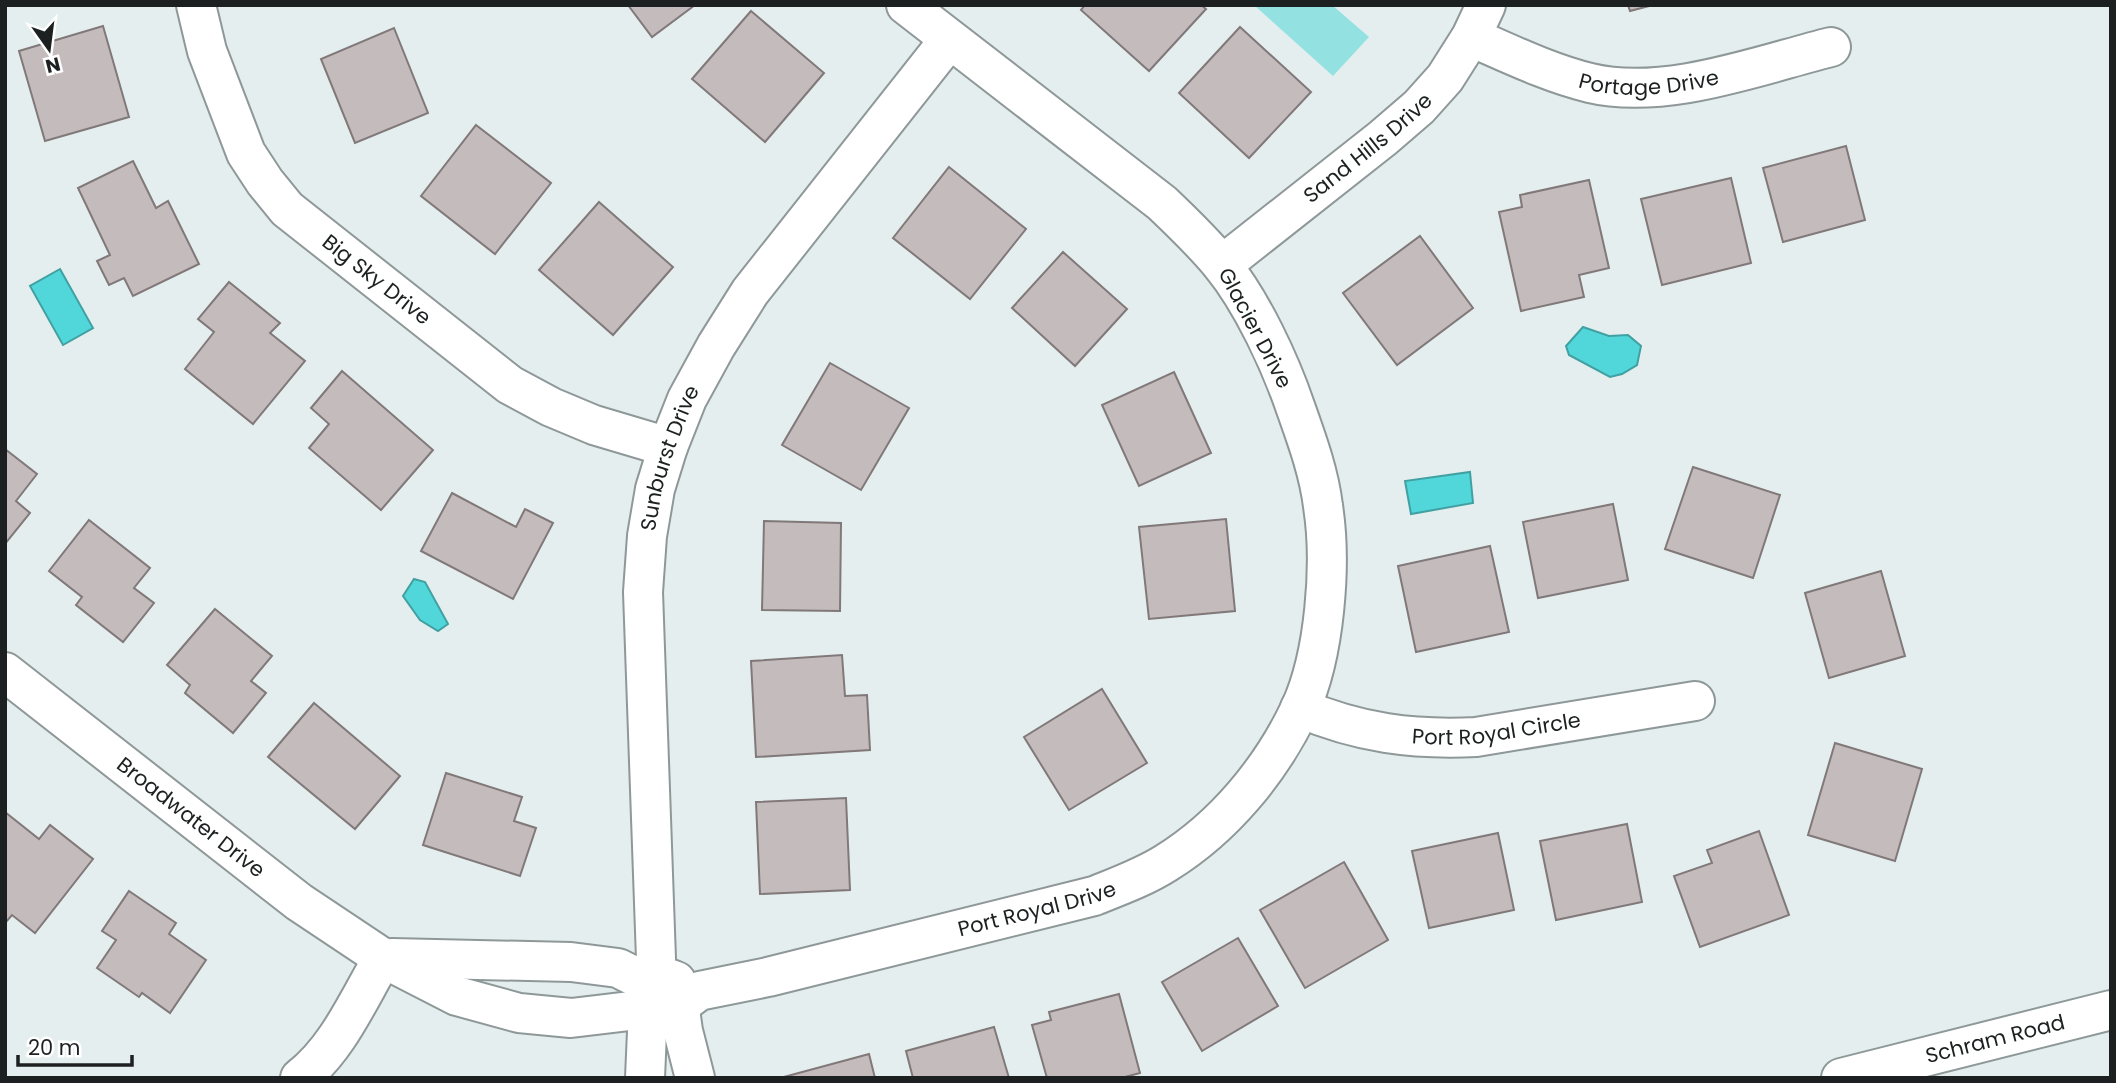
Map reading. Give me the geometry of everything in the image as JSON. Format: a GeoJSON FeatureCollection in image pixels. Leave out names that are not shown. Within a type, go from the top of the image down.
{"type":"FeatureCollection","features":[{"type":"Feature","properties":{"kind":"street","name":"Big Sky Drive"},"geometry":{"type":"LineString","coordinates":[[196,5],[208,51],[246,153],[287,208],[510,385],[551,407],[594,425],[667,447]]}},
{"type":"Feature","properties":{"kind":"street","name":"Glacier Drive"},"geometry":{"type":"LineString","coordinates":[[906,5],[1162,203],[1222,265],[1246,303],[1288,387],[1314,465],[1323,505],[1326,545],[1321,626],[1313,666],[1300,708]]}},
{"type":"Feature","properties":{"kind":"street","name":"Portage Drive"},"geometry":{"type":"LineString","coordinates":[[1478,21],[1558,73],[1592,84],[1627,87],[1665,86],[1711,79],[1831,47]]}},
{"type":"Feature","properties":{"kind":"street","name":"Sand Hills Drive"},"geometry":{"type":"LineString","coordinates":[[1222,265],[1419,107],[1445,78],[1478,21]]}},
{"type":"Feature","properties":{"kind":"street","name":"Sunburst Drive"},"geometry":{"type":"LineString","coordinates":[[695,1078],[683,1031],[667,987],[643,592],[655,489],[667,447],[687,399],[750,292],[949,40]]}},
{"type":"Feature","properties":{"kind":"street","name":"Broadwater Drive"},"geometry":{"type":"LineString","coordinates":[[5,672],[299,902],[383,958],[457,996],[519,1013],[570,1018],[667,987]]}},
{"type":"Feature","properties":{"kind":"street","name":"Port Royal Circle"},"geometry":{"type":"LineString","coordinates":[[1300,708],[1332,721],[1382,733],[1440,738],[1476,737],[1695,701]]}},
{"type":"Feature","properties":{"kind":"street","name":"Port Royal Drive"},"geometry":{"type":"LineString","coordinates":[[667,987],[768,977],[1061,905],[1133,881],[1202,838],[1235,806],[1265,767],[1300,708]]}},
{"type":"Feature","properties":{"kind":"street"},"geometry":{"type":"LineString","coordinates":[[300,1078],[337,1038],[383,958],[571,962],[618,968],[667,987]]}},
{"type":"Feature","properties":{"kind":"street","name":"Sunburst Drive"},"geometry":{"type":"LineString","coordinates":[[645,1078],[667,987]]}},
{"type":"Feature","properties":{"kind":"street","name":"Schram Road"},"geometry":{"type":"LineString","coordinates":[[1841,1078],[1890,1072],[2111,1010]]}},
{"type":"Feature","properties":{"kind":"shaded area"},"geometry":{"type":"Polygon","coordinates":[[[1254,5],[1332,5],[1369,37],[1333,76],[1254,5]]]}},
{"type":"Feature","properties":{"kind":"shaded area"},"geometry":{"type":"Polygon","coordinates":[[[60,269],[93,328],[63,345],[30,286],[60,269]]]}},
{"type":"Feature","properties":{"kind":"shaded area"},"geometry":{"type":"Polygon","coordinates":[[[1583,327],[1609,336],[1628,335],[1641,346],[1637,365],[1622,374],[1610,377],[1569,355],[1566,346],[1583,327]]]}},
{"type":"Feature","properties":{"kind":"shaded area"},"geometry":{"type":"Polygon","coordinates":[[[1470,472],[1473,503],[1411,514],[1405,481],[1470,472]]]}},
{"type":"Feature","properties":{"kind":"shaded area"},"geometry":{"type":"Polygon","coordinates":[[[414,579],[425,582],[448,624],[438,631],[420,620],[403,596],[414,579]]]}},
{"type":"Feature","properties":{"kind":"building"},"geometry":{"type":"Polygon","coordinates":[[[628,5],[695,5],[652,37],[628,5]]]}},
{"type":"Feature","properties":{"kind":"building"},"geometry":{"type":"Polygon","coordinates":[[[1085,5],[1201,5],[1206,9],[1149,71],[1081,10],[1085,5]]]}},
{"type":"Feature","properties":{"kind":"building"},"geometry":{"type":"Polygon","coordinates":[[[1628,5],[1653,5],[1630,11],[1628,5]]]}},
{"type":"Feature","properties":{"kind":"building"},"geometry":{"type":"Polygon","coordinates":[[[751,11],[824,73],[765,142],[692,79],[751,11]]]}},
{"type":"Feature","properties":{"kind":"building"},"geometry":{"type":"Polygon","coordinates":[[[103,26],[129,117],[45,141],[19,51],[103,26]]]}},
{"type":"Feature","properties":{"kind":"building"},"geometry":{"type":"Polygon","coordinates":[[[1240,27],[1311,92],[1249,158],[1179,93],[1240,27]]]}},
{"type":"Feature","properties":{"kind":"building"},"geometry":{"type":"Polygon","coordinates":[[[394,28],[428,113],[355,143],[321,59],[394,28]]]}},
{"type":"Feature","properties":{"kind":"building"},"geometry":{"type":"Polygon","coordinates":[[[476,125],[551,183],[495,254],[421,196],[476,125]]]}},
{"type":"Feature","properties":{"kind":"building"},"geometry":{"type":"Polygon","coordinates":[[[1846,146],[1865,220],[1783,242],[1763,168],[1846,146]]]}},
{"type":"Feature","properties":{"kind":"building"},"geometry":{"type":"Polygon","coordinates":[[[133,161],[156,208],[168,201],[199,264],[133,296],[124,278],[109,285],[97,261],[110,255],[78,188],[133,161]]]}},
{"type":"Feature","properties":{"kind":"building"},"geometry":{"type":"Polygon","coordinates":[[[949,167],[1026,229],[970,299],[893,238],[949,167]]]}},
{"type":"Feature","properties":{"kind":"building"},"geometry":{"type":"Polygon","coordinates":[[[1731,178],[1751,263],[1662,285],[1641,199],[1731,178]]]}},
{"type":"Feature","properties":{"kind":"building"},"geometry":{"type":"Polygon","coordinates":[[[1589,180],[1609,268],[1579,275],[1584,297],[1521,311],[1499,212],[1522,207],[1520,195],[1589,180]]]}},
{"type":"Feature","properties":{"kind":"building"},"geometry":{"type":"Polygon","coordinates":[[[599,202],[673,267],[613,335],[539,270],[599,202]]]}},
{"type":"Feature","properties":{"kind":"building"},"geometry":{"type":"Polygon","coordinates":[[[1420,236],[1473,308],[1397,365],[1343,293],[1420,236]]]}},
{"type":"Feature","properties":{"kind":"building"},"geometry":{"type":"Polygon","coordinates":[[[1063,252],[1127,309],[1075,366],[1012,308],[1063,252]]]}},
{"type":"Feature","properties":{"kind":"building"},"geometry":{"type":"Polygon","coordinates":[[[229,282],[280,323],[270,333],[305,361],[253,424],[185,369],[214,332],[198,319],[229,282]]]}},
{"type":"Feature","properties":{"kind":"building"},"geometry":{"type":"Polygon","coordinates":[[[830,363],[909,408],[861,490],[782,445],[830,363]]]}},
{"type":"Feature","properties":{"kind":"building"},"geometry":{"type":"Polygon","coordinates":[[[342,371],[433,450],[381,510],[309,448],[329,424],[311,408],[342,371]]]}},
{"type":"Feature","properties":{"kind":"building"},"geometry":{"type":"Polygon","coordinates":[[[1174,372],[1211,453],[1139,486],[1102,405],[1174,372]]]}},
{"type":"Feature","properties":{"kind":"building"},"geometry":{"type":"Polygon","coordinates":[[[5,449],[37,474],[16,501],[30,513],[5,544],[5,449]]]}},
{"type":"Feature","properties":{"kind":"building"},"geometry":{"type":"Polygon","coordinates":[[[1693,467],[1780,495],[1753,578],[1665,549],[1693,467]]]}},
{"type":"Feature","properties":{"kind":"building"},"geometry":{"type":"Polygon","coordinates":[[[452,493],[516,527],[525,509],[553,523],[513,599],[421,551],[452,493]]]}},
{"type":"Feature","properties":{"kind":"building"},"geometry":{"type":"Polygon","coordinates":[[[1613,504],[1628,580],[1538,598],[1523,522],[1613,504]]]}},
{"type":"Feature","properties":{"kind":"building"},"geometry":{"type":"Polygon","coordinates":[[[1226,519],[1235,611],[1149,619],[1139,527],[1226,519]]]}},
{"type":"Feature","properties":{"kind":"building"},"geometry":{"type":"Polygon","coordinates":[[[89,520],[150,568],[134,588],[154,603],[123,642],[76,605],[82,597],[49,571],[89,520]]]}},
{"type":"Feature","properties":{"kind":"building"},"geometry":{"type":"Polygon","coordinates":[[[764,521],[841,523],[840,611],[762,610],[764,521]]]}},
{"type":"Feature","properties":{"kind":"building"},"geometry":{"type":"Polygon","coordinates":[[[1490,546],[1509,632],[1416,652],[1398,566],[1490,546]]]}},
{"type":"Feature","properties":{"kind":"building"},"geometry":{"type":"Polygon","coordinates":[[[1881,571],[1905,656],[1829,678],[1805,593],[1881,571]]]}},
{"type":"Feature","properties":{"kind":"building"},"geometry":{"type":"Polygon","coordinates":[[[215,609],[272,656],[251,681],[266,693],[233,733],[185,693],[190,685],[167,665],[215,609]]]}},
{"type":"Feature","properties":{"kind":"building"},"geometry":{"type":"Polygon","coordinates":[[[842,655],[845,696],[867,695],[870,750],[756,757],[751,661],[842,655]]]}},
{"type":"Feature","properties":{"kind":"building"},"geometry":{"type":"Polygon","coordinates":[[[1102,689],[1147,763],[1069,810],[1024,737],[1102,689]]]}},
{"type":"Feature","properties":{"kind":"building"},"geometry":{"type":"Polygon","coordinates":[[[314,703],[400,776],[355,829],[268,757],[314,703]]]}},
{"type":"Feature","properties":{"kind":"building"},"geometry":{"type":"Polygon","coordinates":[[[1835,743],[1922,769],[1895,861],[1808,835],[1835,743]]]}},
{"type":"Feature","properties":{"kind":"building"},"geometry":{"type":"Polygon","coordinates":[[[446,773],[522,797],[514,821],[536,828],[520,876],[423,845],[446,773]]]}},
{"type":"Feature","properties":{"kind":"building"},"geometry":{"type":"Polygon","coordinates":[[[846,798],[850,890],[760,894],[756,802],[846,798]]]}},
{"type":"Feature","properties":{"kind":"building"},"geometry":{"type":"Polygon","coordinates":[[[5,812],[39,839],[50,825],[93,859],[35,933],[12,915],[5,923],[5,812]]]}},
{"type":"Feature","properties":{"kind":"building"},"geometry":{"type":"Polygon","coordinates":[[[1627,824],[1642,902],[1556,920],[1540,841],[1627,824]]]}},
{"type":"Feature","properties":{"kind":"building"},"geometry":{"type":"Polygon","coordinates":[[[1759,831],[1789,915],[1700,947],[1674,876],[1712,863],[1707,850],[1759,831]]]}},
{"type":"Feature","properties":{"kind":"building"},"geometry":{"type":"Polygon","coordinates":[[[1498,833],[1514,910],[1429,928],[1412,851],[1498,833]]]}},
{"type":"Feature","properties":{"kind":"building"},"geometry":{"type":"Polygon","coordinates":[[[1344,862],[1388,940],[1305,988],[1260,910],[1344,862]]]}},
{"type":"Feature","properties":{"kind":"building"},"geometry":{"type":"Polygon","coordinates":[[[129,891],[176,923],[169,934],[206,960],[170,1013],[142,993],[139,997],[97,968],[116,940],[102,931],[129,891]]]}},
{"type":"Feature","properties":{"kind":"building"},"geometry":{"type":"Polygon","coordinates":[[[1238,938],[1278,1006],[1202,1051],[1162,982],[1238,938]]]}},
{"type":"Feature","properties":{"kind":"building"},"geometry":{"type":"Polygon","coordinates":[[[1119,994],[1140,1073],[1121,1078],[1047,1078],[1032,1025],[1051,1020],[1049,1012],[1119,994]]]}},
{"type":"Feature","properties":{"kind":"building"},"geometry":{"type":"Polygon","coordinates":[[[994,1027],[1009,1078],[913,1078],[906,1051],[994,1027]]]}},
{"type":"Feature","properties":{"kind":"building"},"geometry":{"type":"Polygon","coordinates":[[[869,1054],[875,1078],[780,1078],[869,1054]]]}}]}
